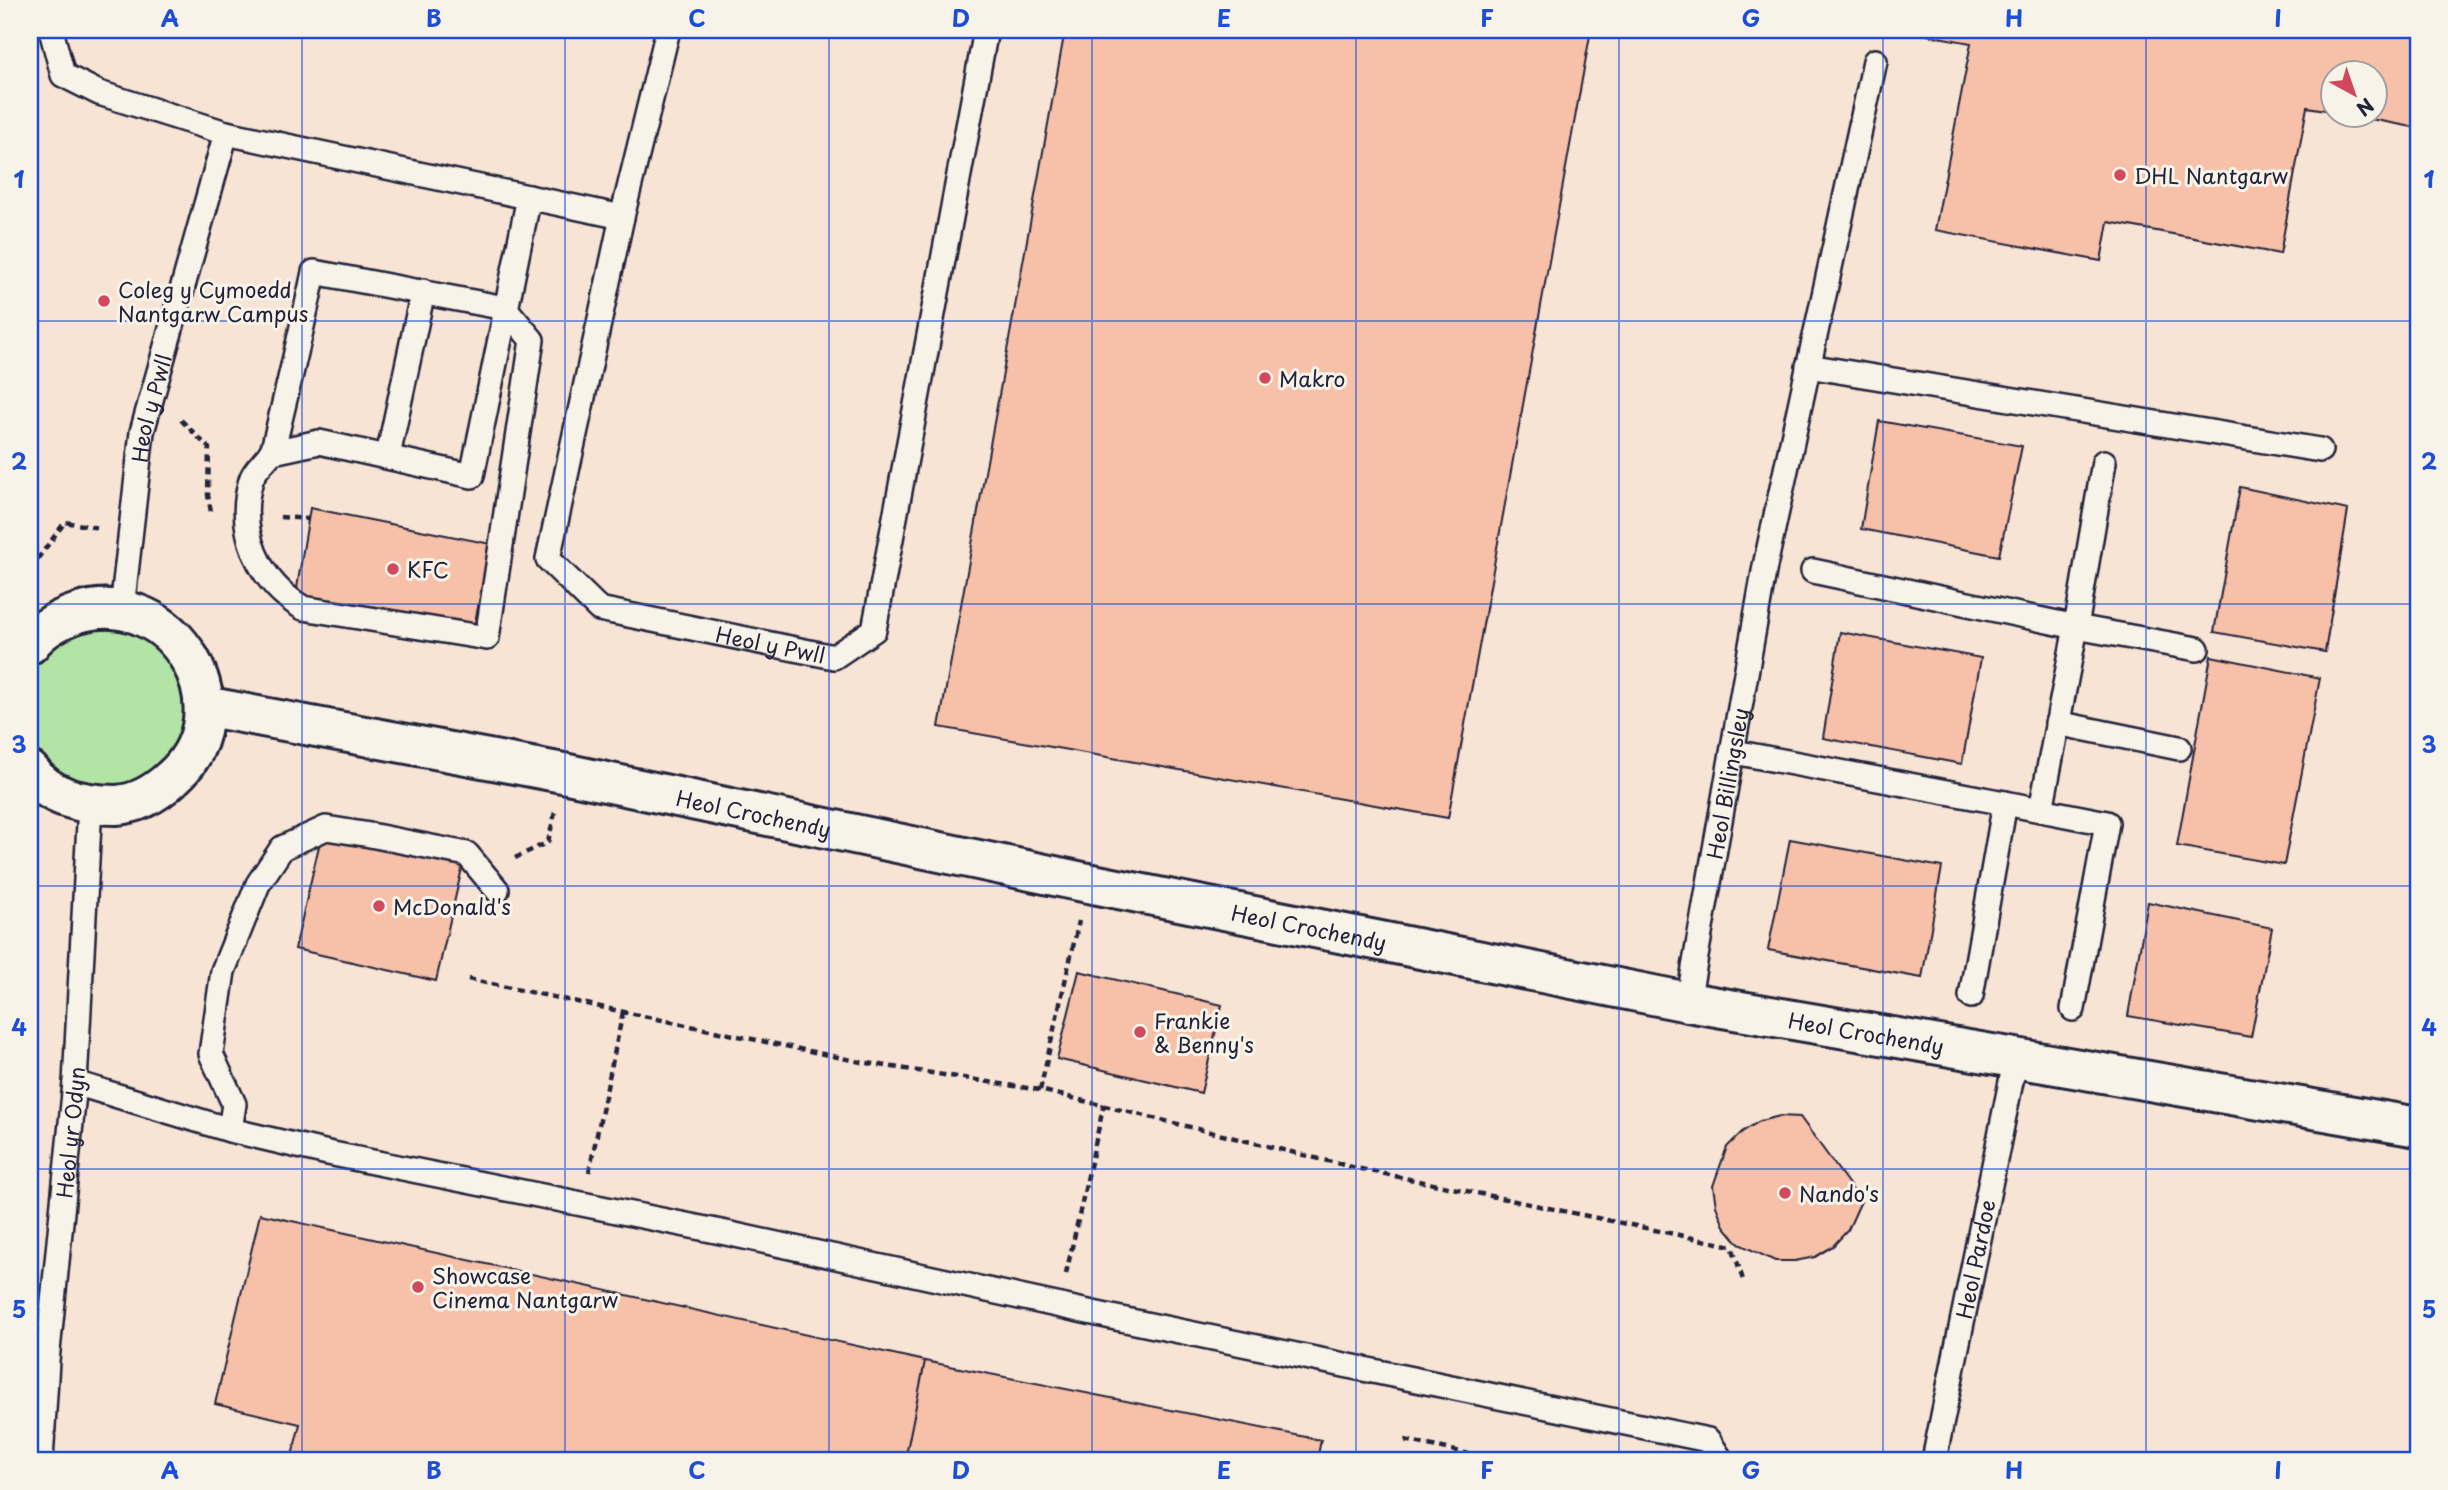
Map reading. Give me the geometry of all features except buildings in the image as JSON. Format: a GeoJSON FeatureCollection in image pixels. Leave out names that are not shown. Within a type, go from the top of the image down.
{"type":"FeatureCollection","features":[{"type":"Feature","properties":{"kind":"street"},"geometry":{"type":"LineString","coordinates":[[30,644],[36,636],[61,618],[91,609],[122,609],[154,621],[181,642],[198,672],[204,706],[199,740],[182,769],[156,792],[124,805],[90,805],[57,794],[30,771]]}},
{"type":"Feature","properties":{"kind":"street","name":"Heol Crochendy"},"geometry":{"type":"LineString","coordinates":[[204,706],[563,773],[1088,883],[1688,1002],[2418,1127]]}},
{"type":"Feature","properties":{"kind":"lane"},"geometry":{"type":"LineString","coordinates":[[51,30],[63,75],[99,93],[226,133],[622,217]]}},
{"type":"Feature","properties":{"kind":"lane","name":"Heol y Pwll"},"geometry":{"type":"LineString","coordinates":[[668,30],[622,217],[548,559],[599,609],[834,657],[874,630],[986,30]]}},
{"type":"Feature","properties":{"kind":"lane","name":"Heol Billingsley"},"geometry":{"type":"LineString","coordinates":[[1688,1002],[1765,566],[1875,61]]}},
{"type":"Feature","properties":{"kind":"lane","name":"Heol y Pwll"},"geometry":{"type":"LineString","coordinates":[[122,609],[142,432],[226,133]]}},
{"type":"Feature","properties":{"kind":"lane"},"geometry":{"type":"LineString","coordinates":[[273,452],[319,442],[472,476],[529,197]]}},
{"type":"Feature","properties":{"kind":"lane"},"geometry":{"type":"LineString","coordinates":[[314,272],[423,291],[505,308],[532,340],[487,638],[303,608],[284,597],[256,562],[247,516],[252,477],[273,452],[314,272]]}},
{"type":"Feature","properties":{"kind":"lane"},"geometry":{"type":"LineString","coordinates":[[388,456],[423,291]]}},
{"type":"Feature","properties":{"kind":"lane"},"geometry":{"type":"LineString","coordinates":[[1808,366],[2320,450]]}},
{"type":"Feature","properties":{"kind":"lane"},"geometry":{"type":"LineString","coordinates":[[2041,810],[2104,462]]}},
{"type":"Feature","properties":{"kind":"lane"},"geometry":{"type":"LineString","coordinates":[[1813,571],[2076,627],[2197,649]]}},
{"type":"Feature","properties":{"kind":"lane"},"geometry":{"type":"LineString","coordinates":[[2057,723],[2179,748]]}},
{"type":"Feature","properties":{"kind":"lane"},"geometry":{"type":"LineString","coordinates":[[1734,752],[2107,823],[2073,1009]]}},
{"type":"Feature","properties":{"kind":"lane"},"geometry":{"type":"LineString","coordinates":[[1971,996],[2005,803]]}},
{"type":"Feature","properties":{"kind":"lane","name":"Heol yr Odyn"},"geometry":{"type":"LineString","coordinates":[[41,1460],[38,1360],[75,1083],[90,805]]}},
{"type":"Feature","properties":{"kind":"lane"},"geometry":{"type":"LineString","coordinates":[[230,1130],[234,1104],[211,1054],[223,971],[258,884],[282,848],[326,828],[467,854],[491,881]]}},
{"type":"Feature","properties":{"kind":"lane","name":"Heol Pardoe"},"geometry":{"type":"LineString","coordinates":[[1934,1460],[2016,1057]]}},
{"type":"Feature","properties":{"kind":"lane"},"geometry":{"type":"LineString","coordinates":[[75,1083],[230,1130],[328,1153],[1708,1440],[1721,1460]]}},
{"type":"Feature","properties":{"kind":"path"},"geometry":{"type":"LineString","coordinates":[[153,392],[208,448],[208,495],[212,515],[247,516]]}},
{"type":"Feature","properties":{"kind":"path"},"geometry":{"type":"LineString","coordinates":[[30,569],[65,522],[131,535]]}},
{"type":"Feature","properties":{"kind":"path"},"geometry":{"type":"LineString","coordinates":[[491,881],[548,842],[563,773]]}},
{"type":"Feature","properties":{"kind":"path"},"geometry":{"type":"LineString","coordinates":[[1040,1090],[1088,883]]}},
{"type":"Feature","properties":{"kind":"path"},"geometry":{"type":"LineString","coordinates":[[467,979],[861,1062],[1040,1090],[1356,1168],[1732,1246],[1744,1283]]}},
{"type":"Feature","properties":{"kind":"path"},"geometry":{"type":"LineString","coordinates":[[583,1204],[623,1012]]}},
{"type":"Feature","properties":{"kind":"path"},"geometry":{"type":"LineString","coordinates":[[1060,1304],[1104,1104]]}},
{"type":"Feature","properties":{"kind":"path"},"geometry":{"type":"LineString","coordinates":[[1405,1440],[1498,1460]]}},
{"type":"Feature","properties":{"kind":"shaded area"},"geometry":{"type":"Polygon","coordinates":[[[30,30],[2418,30],[2418,1460],[30,1460],[30,30]]]}},
{"type":"Feature","properties":{"kind":"green space"},"geometry":{"type":"Polygon","coordinates":[[[61,618],[181,642],[199,740],[124,805],[30,771],[30,644],[61,618]]]}},
{"type":"Feature","properties":{"kind":"place","name":"DHL Nantgarw"},"geometry":{"type":"Point","coordinates":[2120,175]}},
{"type":"Feature","properties":{"kind":"place","name":"Coleg y Cymoedd Nantgarw Campus"},"geometry":{"type":"Point","coordinates":[104,301]}},
{"type":"Feature","properties":{"kind":"place","name":"Makro"},"geometry":{"type":"Point","coordinates":[1265,378]}},
{"type":"Feature","properties":{"kind":"place","name":"KFC"},"geometry":{"type":"Point","coordinates":[393,569]}},
{"type":"Feature","properties":{"kind":"place","name":"McDonald's"},"geometry":{"type":"Point","coordinates":[379,906]}},
{"type":"Feature","properties":{"kind":"place","name":"Frankie & Benny's"},"geometry":{"type":"Point","coordinates":[1140,1032]}},
{"type":"Feature","properties":{"kind":"place","name":"Nando's"},"geometry":{"type":"Point","coordinates":[1785,1193]}},
{"type":"Feature","properties":{"kind":"place","name":"Showcase Cinema Nantgarw"},"geometry":{"type":"Point","coordinates":[418,1287]}}]}
